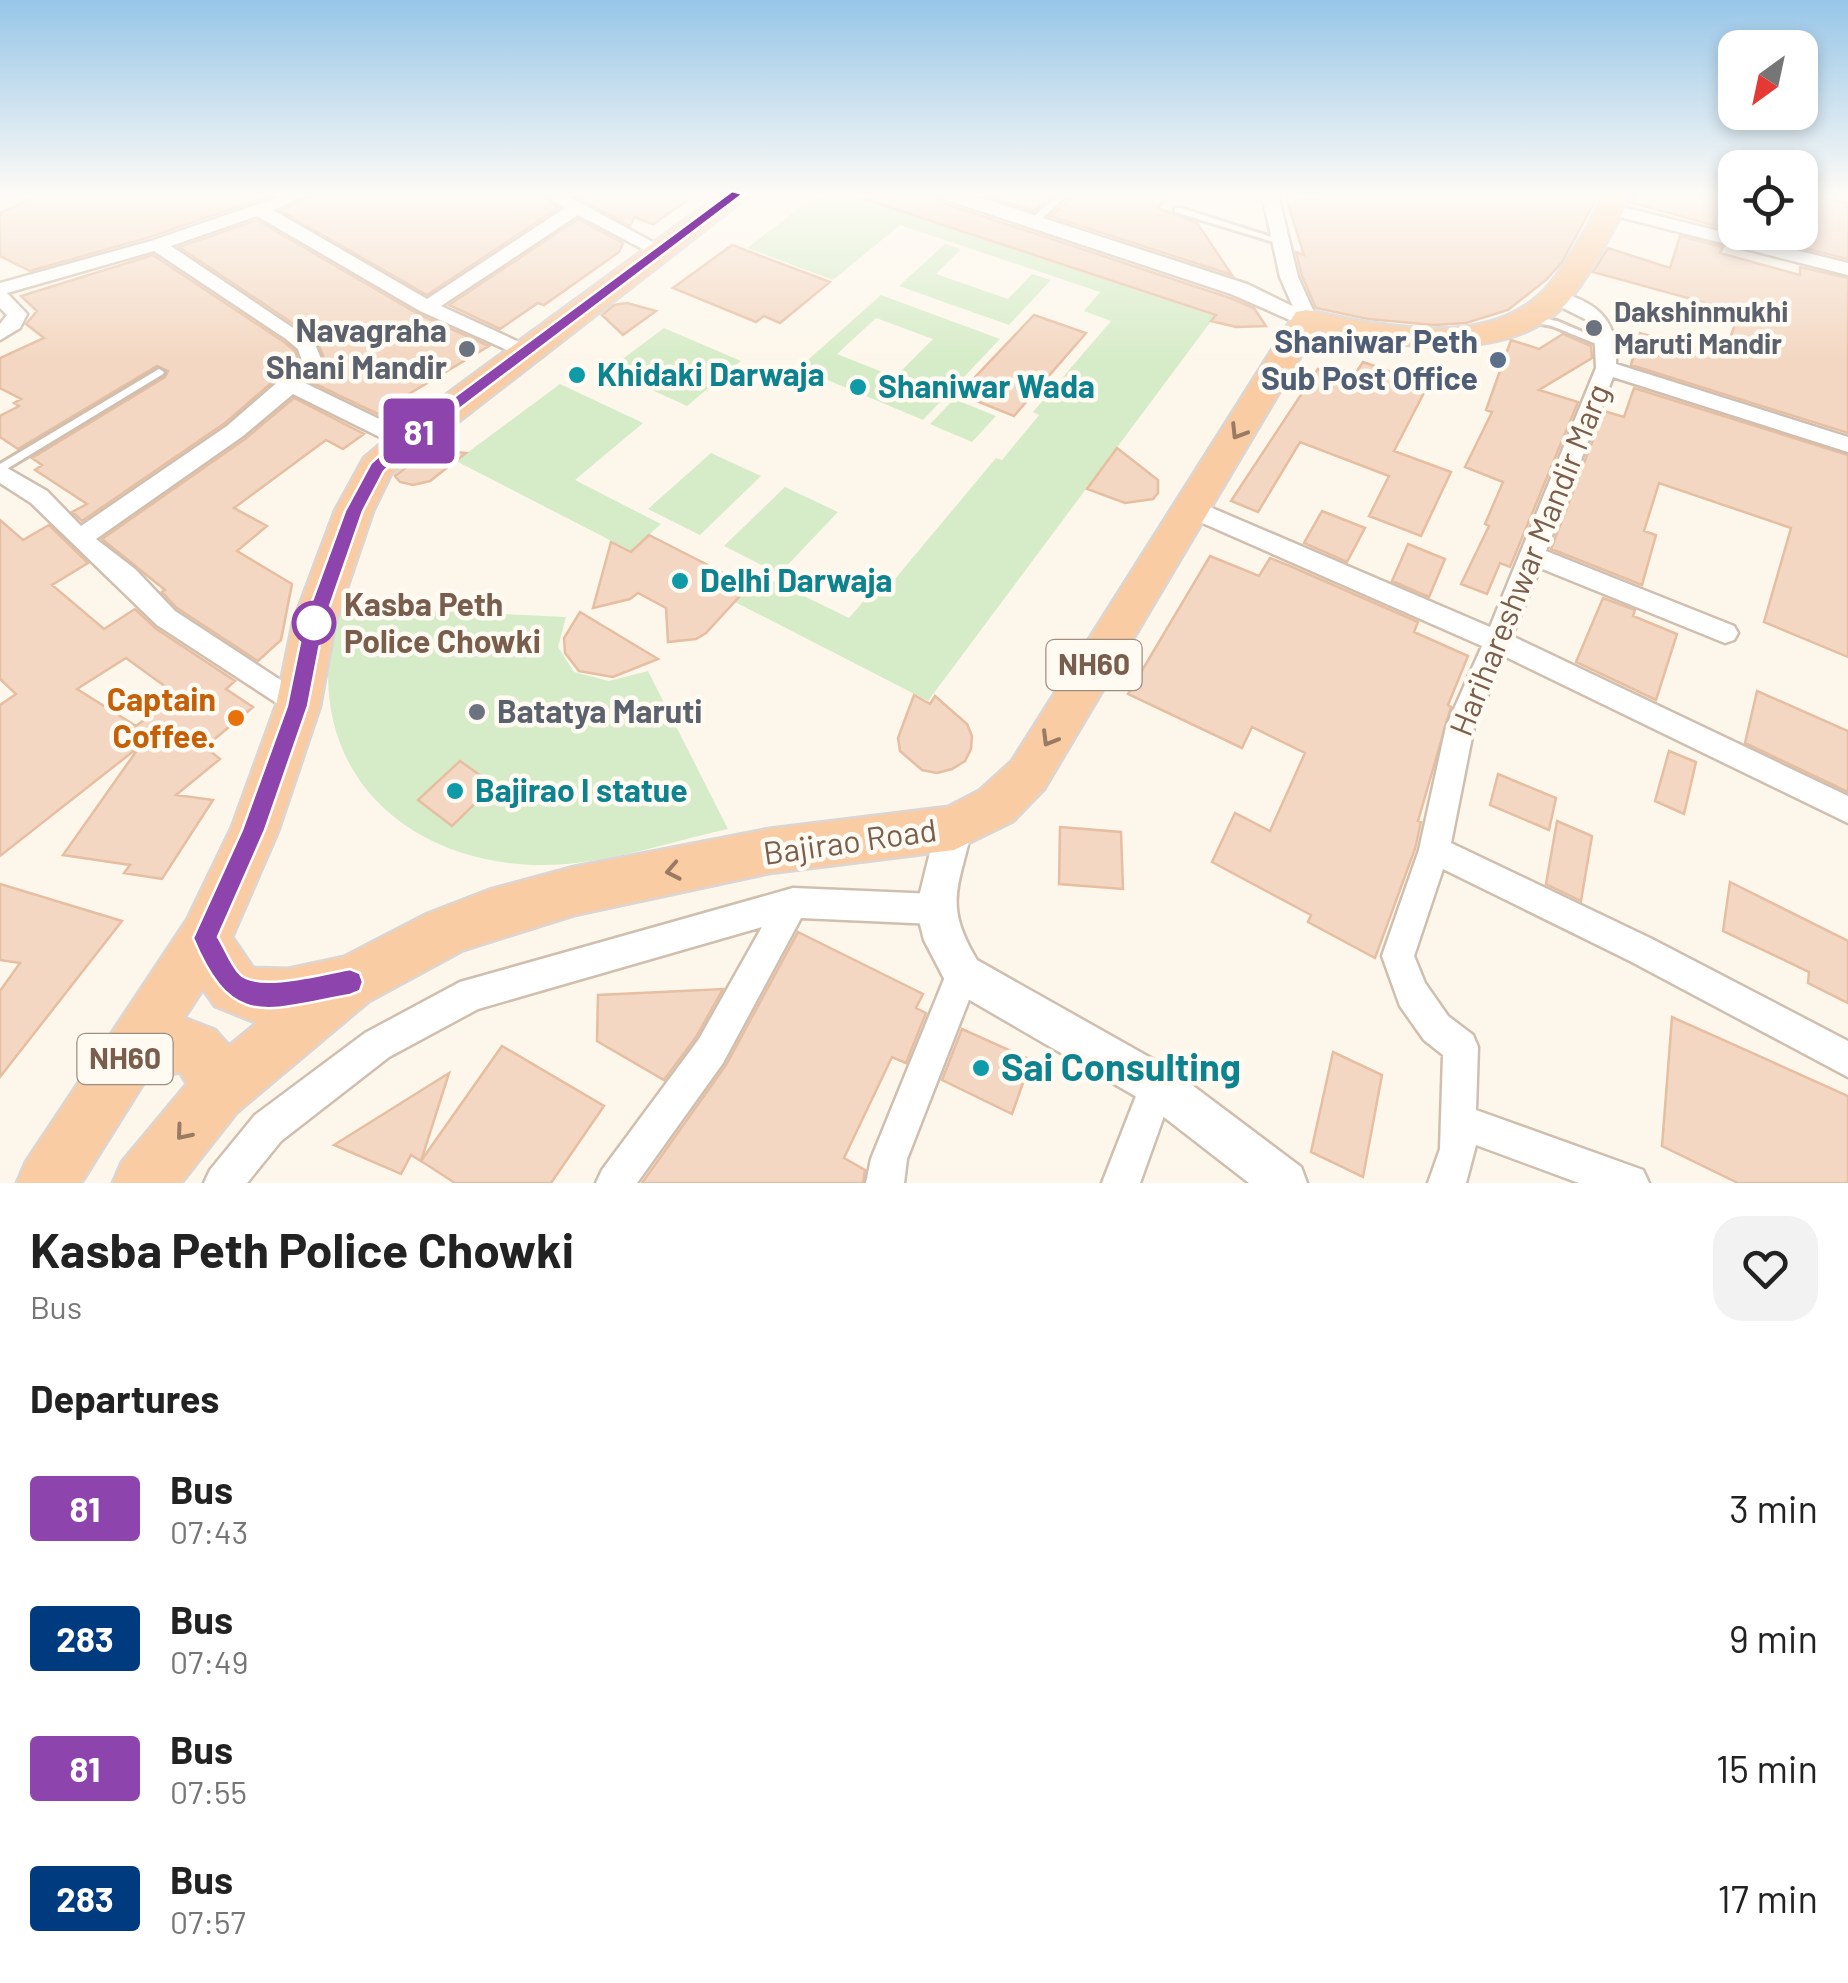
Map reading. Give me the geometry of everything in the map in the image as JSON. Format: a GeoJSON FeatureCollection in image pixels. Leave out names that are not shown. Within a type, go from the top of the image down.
{"type":"FeatureCollection","features":[{"type":"Feature","properties":{"kind":"highway","name":"NH60"},"geometry":{"type":"LineString","coordinates":[[48,1183],[205,938],[254,830],[298,706],[314,623],[354,511],[377,467],[406,441],[664,249]]}},
{"type":"Feature","properties":{"kind":"highway"},"geometry":{"type":"LineString","coordinates":[[1307,319],[1386,338],[1448,339],[1512,324],[1556,297],[1585,249]]}},
{"type":"Feature","properties":{"kind":"highway","name":"Bajirao Road"},"geometry":{"type":"LineString","coordinates":[[142,1183],[216,1092],[350,982],[489,914],[574,890],[769,852],[954,828],[996,806],[1028,775],[1307,319]]}},
{"type":"Feature","properties":{"kind":"highway"},"geometry":{"type":"LineString","coordinates":[[205,938],[230,983],[243,992],[280,995],[350,982]]}},
{"type":"Feature","properties":{"kind":"highway"},"geometry":{"type":"LineString","coordinates":[[124,1061],[147,1049],[186,1046],[210,1060],[216,1092]]}},
{"type":"Feature","properties":{"kind":"street"},"geometry":{"type":"LineString","coordinates":[[0,334],[13,324],[17,314],[0,293],[143,249]]}},
{"type":"Feature","properties":{"kind":"street"},"geometry":{"type":"LineString","coordinates":[[79,539],[198,458],[303,374],[312,360],[307,346],[163,249]]}},
{"type":"Feature","properties":{"kind":"street"},"geometry":{"type":"LineString","coordinates":[[328,249],[427,307],[525,352]]}},
{"type":"Feature","properties":{"kind":"street"},"geometry":{"type":"LineString","coordinates":[[427,307],[514,249]]}},
{"type":"Feature","properties":{"kind":"street"},"geometry":{"type":"LineString","coordinates":[[655,249],[660,252]]}},
{"type":"Feature","properties":{"kind":"street"},"geometry":{"type":"LineString","coordinates":[[1117,249],[1239,289],[1307,319]]}},
{"type":"Feature","properties":{"kind":"street"},"geometry":{"type":"LineString","coordinates":[[1284,249],[1288,278],[1307,319]]}},
{"type":"Feature","properties":{"kind":"street"},"geometry":{"type":"LineString","coordinates":[[1783,249],[1848,268]]}},
{"type":"Feature","properties":{"kind":"street","name":"Harihareshwar Mandir Marg"},"geometry":{"type":"LineString","coordinates":[[1446,1183],[1458,1150],[1461,1047],[1436,1028],[1412,994],[1398,956],[1434,850],[1460,727],[1532,554],[1607,356],[1604,324],[1556,297]]}},
{"type":"Feature","properties":{"kind":"street"},"geometry":{"type":"LineString","coordinates":[[1607,356],[1848,446]]}},
{"type":"Feature","properties":{"kind":"street"},"geometry":{"type":"LineString","coordinates":[[290,384],[406,441]]}},
{"type":"Feature","properties":{"kind":"street"},"geometry":{"type":"LineString","coordinates":[[0,471],[39,498],[79,539],[126,576],[166,618],[298,706]]}},
{"type":"Feature","properties":{"kind":"street"},"geometry":{"type":"LineString","coordinates":[[1190,508],[1495,640],[1848,810]]}},
{"type":"Feature","properties":{"kind":"street"},"geometry":{"type":"LineString","coordinates":[[1532,554],[1725,633]]}},
{"type":"Feature","properties":{"kind":"street"},"geometry":{"type":"LineString","coordinates":[[954,828],[935,910],[944,940],[963,974],[1156,1084],[1284,1183]]}},
{"type":"Feature","properties":{"kind":"street"},"geometry":{"type":"LineString","coordinates":[[1434,850],[1641,950],[1848,1060]]}},
{"type":"Feature","properties":{"kind":"street"},"geometry":{"type":"LineString","coordinates":[[223,1183],[268,1128],[377,1046],[472,994],[792,903],[935,910]]}},
{"type":"Feature","properties":{"kind":"street"},"geometry":{"type":"LineString","coordinates":[[615,1183],[711,1051],[792,903]]}},
{"type":"Feature","properties":{"kind":"street"},"geometry":{"type":"LineString","coordinates":[[885,1183],[888,1159],[963,974]]}},
{"type":"Feature","properties":{"kind":"street"},"geometry":{"type":"LineString","coordinates":[[1121,1183],[1156,1084]]}},
{"type":"Feature","properties":{"kind":"street"},"geometry":{"type":"LineString","coordinates":[[1458,1121],[1630,1183]]}},
{"type":"Feature","properties":{"kind":"lane"},"geometry":{"type":"LineString","coordinates":[[1523,318],[1554,323],[1607,356]]}},
{"type":"Feature","properties":{"kind":"lane"},"geometry":{"type":"LineString","coordinates":[[0,471],[159,372]]}},
{"type":"Feature","properties":{"kind":"green space"},"geometry":{"type":"Polygon","coordinates":[[[750,249],[871,249],[833,280],[750,249]]]}},
{"type":"Feature","properties":{"kind":"green space"},"geometry":{"type":"Polygon","coordinates":[[[939,249],[961,249],[936,274],[1008,299],[1032,274],[1051,280],[1009,325],[899,286],[939,249]]]}},
{"type":"Feature","properties":{"kind":"green space"},"geometry":{"type":"Polygon","coordinates":[[[972,249],[1015,249],[1215,316],[928,701],[735,602],[761,575],[849,618],[880,582],[889,586],[996,458],[1002,460],[1039,415],[1033,412],[1111,321],[1084,311],[1100,292],[972,249]]]}},
{"type":"Feature","properties":{"kind":"green space"},"geometry":{"type":"Polygon","coordinates":[[[881,295],[1000,339],[923,420],[799,368],[881,295]],[[876,318],[837,354],[895,377],[933,339],[876,318]]]}},
{"type":"Feature","properties":{"kind":"green space"},"geometry":{"type":"Polygon","coordinates":[[[664,328],[741,361],[687,406],[608,370],[664,328]]]}},
{"type":"Feature","properties":{"kind":"green space"},"geometry":{"type":"Polygon","coordinates":[[[560,384],[643,423],[575,480],[661,524],[631,551],[456,461],[560,384]]]}},
{"type":"Feature","properties":{"kind":"green space"},"geometry":{"type":"Polygon","coordinates":[[[954,399],[996,416],[972,442],[930,424],[954,399]]]}},
{"type":"Feature","properties":{"kind":"green space"},"geometry":{"type":"Polygon","coordinates":[[[711,453],[761,476],[700,535],[648,509],[711,453]]]}},
{"type":"Feature","properties":{"kind":"green space"},"geometry":{"type":"Polygon","coordinates":[[[785,487],[838,512],[779,574],[724,546],[785,487]]]}},
{"type":"Feature","properties":{"kind":"green space"},"geometry":{"type":"Polygon","coordinates":[[[341,606],[566,617],[558,647],[574,672],[609,681],[648,671],[728,829],[611,857],[540,865],[459,852],[423,836],[391,814],[365,787],[345,754],[332,716],[328,673],[341,606]]]}},
{"type":"Feature","properties":{"kind":"building"},"geometry":{"type":"Polygon","coordinates":[[[0,249],[107,249],[30,271],[0,256],[0,249]]]}},
{"type":"Feature","properties":{"kind":"building"},"geometry":{"type":"Polygon","coordinates":[[[182,249],[307,249],[418,314],[489,346],[394,403],[400,406],[384,417],[311,382],[325,360],[316,339],[182,249]]]}},
{"type":"Feature","properties":{"kind":"building"},"geometry":{"type":"Polygon","coordinates":[[[347,249],[496,249],[427,295],[347,249]]]}},
{"type":"Feature","properties":{"kind":"building"},"geometry":{"type":"Polygon","coordinates":[[[533,249],[620,249],[544,305],[538,303],[500,329],[449,305],[533,249]]]}},
{"type":"Feature","properties":{"kind":"building"},"geometry":{"type":"Polygon","coordinates":[[[726,249],[743,249],[830,282],[780,323],[764,316],[756,322],[673,288],[726,249]]]}},
{"type":"Feature","properties":{"kind":"building"},"geometry":{"type":"Polygon","coordinates":[[[1017,249],[1083,249],[1254,308],[1266,326],[1236,327],[1211,321],[1216,315],[1017,249]]]}},
{"type":"Feature","properties":{"kind":"building"},"geometry":{"type":"Polygon","coordinates":[[[1152,249],[1215,249],[1232,275],[1152,249]]]}},
{"type":"Feature","properties":{"kind":"building"},"geometry":{"type":"Polygon","coordinates":[[[1302,249],[1569,249],[1547,279],[1508,310],[1466,323],[1434,325],[1368,319],[1316,308],[1296,252],[1304,255],[1302,249]]]}},
{"type":"Feature","properties":{"kind":"building"},"geometry":{"type":"Polygon","coordinates":[[[1607,249],[1670,268],[1676,249],[1718,249],[1720,253],[1800,275],[1800,267],[1848,278],[1848,433],[1631,365],[1640,333],[1724,357],[1739,312],[1593,272],[1607,249]]]}},
{"type":"Feature","properties":{"kind":"building"},"geometry":{"type":"Polygon","coordinates":[[[1818,249],[1848,249],[1848,259],[1812,250],[1818,249]]]}},
{"type":"Feature","properties":{"kind":"building"},"geometry":{"type":"Polygon","coordinates":[[[153,255],[284,342],[295,351],[298,360],[225,423],[82,521],[72,512],[87,504],[35,470],[42,465],[32,458],[165,377],[168,371],[157,366],[18,449],[0,437],[0,416],[19,406],[14,403],[21,399],[0,388],[0,358],[44,338],[26,324],[37,311],[21,296],[153,255]]]}},
{"type":"Feature","properties":{"kind":"building"},"geometry":{"type":"Polygon","coordinates":[[[627,303],[656,311],[623,335],[602,315],[614,305],[627,303]]]}},
{"type":"Feature","properties":{"kind":"building"},"geometry":{"type":"Polygon","coordinates":[[[1034,315],[1086,333],[1014,416],[959,394],[1034,315]]]}},
{"type":"Feature","properties":{"kind":"building"},"geometry":{"type":"Polygon","coordinates":[[[1563,334],[1591,346],[1592,358],[1539,390],[1578,402],[1510,567],[1500,563],[1487,594],[1461,584],[1489,526],[1485,524],[1503,482],[1465,467],[1492,412],[1486,410],[1511,340],[1539,349],[1563,334]]]}},
{"type":"Feature","properties":{"kind":"building"},"geometry":{"type":"Polygon","coordinates":[[[1363,362],[1428,385],[1394,451],[1451,472],[1421,536],[1369,516],[1389,476],[1300,442],[1258,512],[1231,501],[1318,369],[1329,373],[1333,367],[1355,374],[1363,362]]]}},
{"type":"Feature","properties":{"kind":"building"},"geometry":{"type":"Polygon","coordinates":[[[1634,388],[1848,455],[1848,657],[1764,622],[1791,528],[1659,483],[1644,531],[1656,535],[1642,585],[1551,549],[1604,411],[1624,417],[1634,388]]]}},
{"type":"Feature","properties":{"kind":"building"},"geometry":{"type":"Polygon","coordinates":[[[294,398],[364,434],[343,449],[326,440],[234,508],[267,526],[237,551],[292,584],[281,640],[258,661],[177,608],[162,592],[165,590],[102,539],[245,439],[294,398]]]}},
{"type":"Feature","properties":{"kind":"building"},"geometry":{"type":"Polygon","coordinates":[[[1117,448],[1158,480],[1158,493],[1153,499],[1125,503],[1087,489],[1117,448]]]}},
{"type":"Feature","properties":{"kind":"building"},"geometry":{"type":"Polygon","coordinates":[[[429,450],[466,453],[430,481],[413,485],[400,482],[395,476],[429,450]]]}},
{"type":"Feature","properties":{"kind":"building"},"geometry":{"type":"Polygon","coordinates":[[[1322,511],[1365,528],[1347,562],[1304,543],[1322,511]]]}},
{"type":"Feature","properties":{"kind":"building"},"geometry":{"type":"Polygon","coordinates":[[[0,520],[23,540],[49,525],[88,563],[52,585],[104,629],[135,609],[155,628],[235,681],[226,689],[253,707],[205,747],[220,759],[176,795],[213,800],[162,879],[124,873],[130,865],[63,855],[140,746],[0,856],[0,705],[16,694],[0,679],[0,520]],[[126,658],[77,689],[136,726],[177,695],[126,658]]]}},
{"type":"Feature","properties":{"kind":"building"},"geometry":{"type":"Polygon","coordinates":[[[649,535],[749,586],[696,639],[668,642],[666,608],[638,593],[630,599],[593,608],[611,542],[631,552],[649,535]]]}},
{"type":"Feature","properties":{"kind":"building"},"geometry":{"type":"Polygon","coordinates":[[[1408,544],[1445,559],[1429,597],[1392,581],[1408,544]]]}},
{"type":"Feature","properties":{"kind":"building"},"geometry":{"type":"Polygon","coordinates":[[[1210,556],[1259,576],[1270,558],[1418,622],[1414,632],[1468,656],[1448,705],[1451,707],[1418,821],[1421,822],[1415,849],[1375,958],[1308,922],[1311,915],[1212,862],[1235,813],[1270,831],[1305,753],[1252,727],[1242,748],[1128,694],[1210,556]]]}},
{"type":"Feature","properties":{"kind":"building"},"geometry":{"type":"Polygon","coordinates":[[[1603,598],[1635,610],[1633,616],[1677,634],[1656,700],[1576,662],[1603,598]]]}},
{"type":"Feature","properties":{"kind":"building"},"geometry":{"type":"Polygon","coordinates":[[[580,612],[658,659],[613,677],[579,671],[565,653],[564,638],[580,612]]]}},
{"type":"Feature","properties":{"kind":"building"},"geometry":{"type":"Polygon","coordinates":[[[1757,691],[1848,731],[1848,792],[1745,743],[1757,691]]]}},
{"type":"Feature","properties":{"kind":"building"},"geometry":{"type":"Polygon","coordinates":[[[914,695],[930,704],[935,696],[967,724],[972,736],[965,761],[937,773],[922,770],[900,751],[898,738],[914,695]]]}},
{"type":"Feature","properties":{"kind":"building"},"geometry":{"type":"Polygon","coordinates":[[[1669,751],[1696,762],[1684,814],[1655,801],[1669,751]]]}},
{"type":"Feature","properties":{"kind":"building"},"geometry":{"type":"Polygon","coordinates":[[[460,761],[494,785],[452,826],[418,800],[460,761]]]}},
{"type":"Feature","properties":{"kind":"building"},"geometry":{"type":"Polygon","coordinates":[[[1498,774],[1556,798],[1549,830],[1490,805],[1498,774]]]}},
{"type":"Feature","properties":{"kind":"building"},"geometry":{"type":"Polygon","coordinates":[[[1557,821],[1592,836],[1581,901],[1546,884],[1557,821]]]}},
{"type":"Feature","properties":{"kind":"building"},"geometry":{"type":"Polygon","coordinates":[[[1060,827],[1121,832],[1123,889],[1059,884],[1060,827]]]}},
{"type":"Feature","properties":{"kind":"building"},"geometry":{"type":"Polygon","coordinates":[[[1730,882],[1848,941],[1848,1003],[1808,983],[1809,972],[1723,931],[1730,882]]]}},
{"type":"Feature","properties":{"kind":"building"},"geometry":{"type":"Polygon","coordinates":[[[0,884],[122,921],[0,1077],[0,991],[20,963],[0,960],[0,884]]]}},
{"type":"Feature","properties":{"kind":"building"},"geometry":{"type":"Polygon","coordinates":[[[798,932],[923,994],[916,1008],[926,1013],[906,1063],[892,1057],[844,1158],[865,1170],[863,1183],[642,1183],[726,1065],[798,932]]]}},
{"type":"Feature","properties":{"kind":"building"},"geometry":{"type":"Polygon","coordinates":[[[723,989],[696,1037],[664,1080],[597,1041],[598,995],[723,989]]]}},
{"type":"Feature","properties":{"kind":"building"},"geometry":{"type":"Polygon","coordinates":[[[1672,1017],[1848,1096],[1848,1183],[1738,1183],[1662,1146],[1672,1017]]]}},
{"type":"Feature","properties":{"kind":"building","name":"Sai Consulting"},"geometry":{"type":"Polygon","coordinates":[[[962,1029],[1031,1060],[1012,1114],[942,1080],[962,1029]]]}},
{"type":"Feature","properties":{"kind":"building"},"geometry":{"type":"Polygon","coordinates":[[[502,1046],[604,1106],[551,1183],[455,1183],[421,1161],[502,1046]]]}},
{"type":"Feature","properties":{"kind":"building"},"geometry":{"type":"Polygon","coordinates":[[[1333,1052],[1382,1075],[1363,1177],[1311,1152],[1333,1052]]]}},
{"type":"Feature","properties":{"kind":"building"},"geometry":{"type":"Polygon","coordinates":[[[449,1073],[421,1161],[411,1155],[401,1174],[334,1145],[449,1073]]]}},
{"type":"Feature","properties":{"kind":"bus line","name":"81"},"geometry":{"type":"LineString","coordinates":[[350,982],[280,995],[243,992],[230,983],[205,938],[254,830],[298,706],[314,623],[354,511],[377,467],[406,441],[663,249]]}},
{"type":"Feature","properties":{"kind":"place","name":"Dakshinmukhi Maruti Mandir"},"geometry":{"type":"Point","coordinates":[1594,328]}},
{"type":"Feature","properties":{"kind":"place","name":"Navagraha Shani Mandir"},"geometry":{"type":"Point","coordinates":[467,349]}},
{"type":"Feature","properties":{"kind":"place","name":"Shaniwar Peth Sub Post Office"},"geometry":{"type":"Point","coordinates":[1498,360]}},
{"type":"Feature","properties":{"kind":"place","name":"Khidaki Darwaja"},"geometry":{"type":"Point","coordinates":[577,375]}},
{"type":"Feature","properties":{"kind":"place","name":"Shaniwar Wada"},"geometry":{"type":"Point","coordinates":[858,387]}},
{"type":"Feature","properties":{"kind":"place","name":"Delhi Darwaja"},"geometry":{"type":"Point","coordinates":[680,581]}},
{"type":"Feature","properties":{"kind":"place","name":"Kasba Peth Police Chowki"},"geometry":{"type":"Point","coordinates":[314,623]}},
{"type":"Feature","properties":{"kind":"place","name":"Batatya Maruti"},"geometry":{"type":"Point","coordinates":[477,712]}},
{"type":"Feature","properties":{"kind":"place","name":"Captain Coffee."},"geometry":{"type":"Point","coordinates":[236,718]}},
{"type":"Feature","properties":{"kind":"place","name":"Bajirao I statue"},"geometry":{"type":"Point","coordinates":[455,791]}},
{"type":"Feature","properties":{"kind":"place","name":"Sai Consulting"},"geometry":{"type":"Point","coordinates":[981,1068]}}]}
